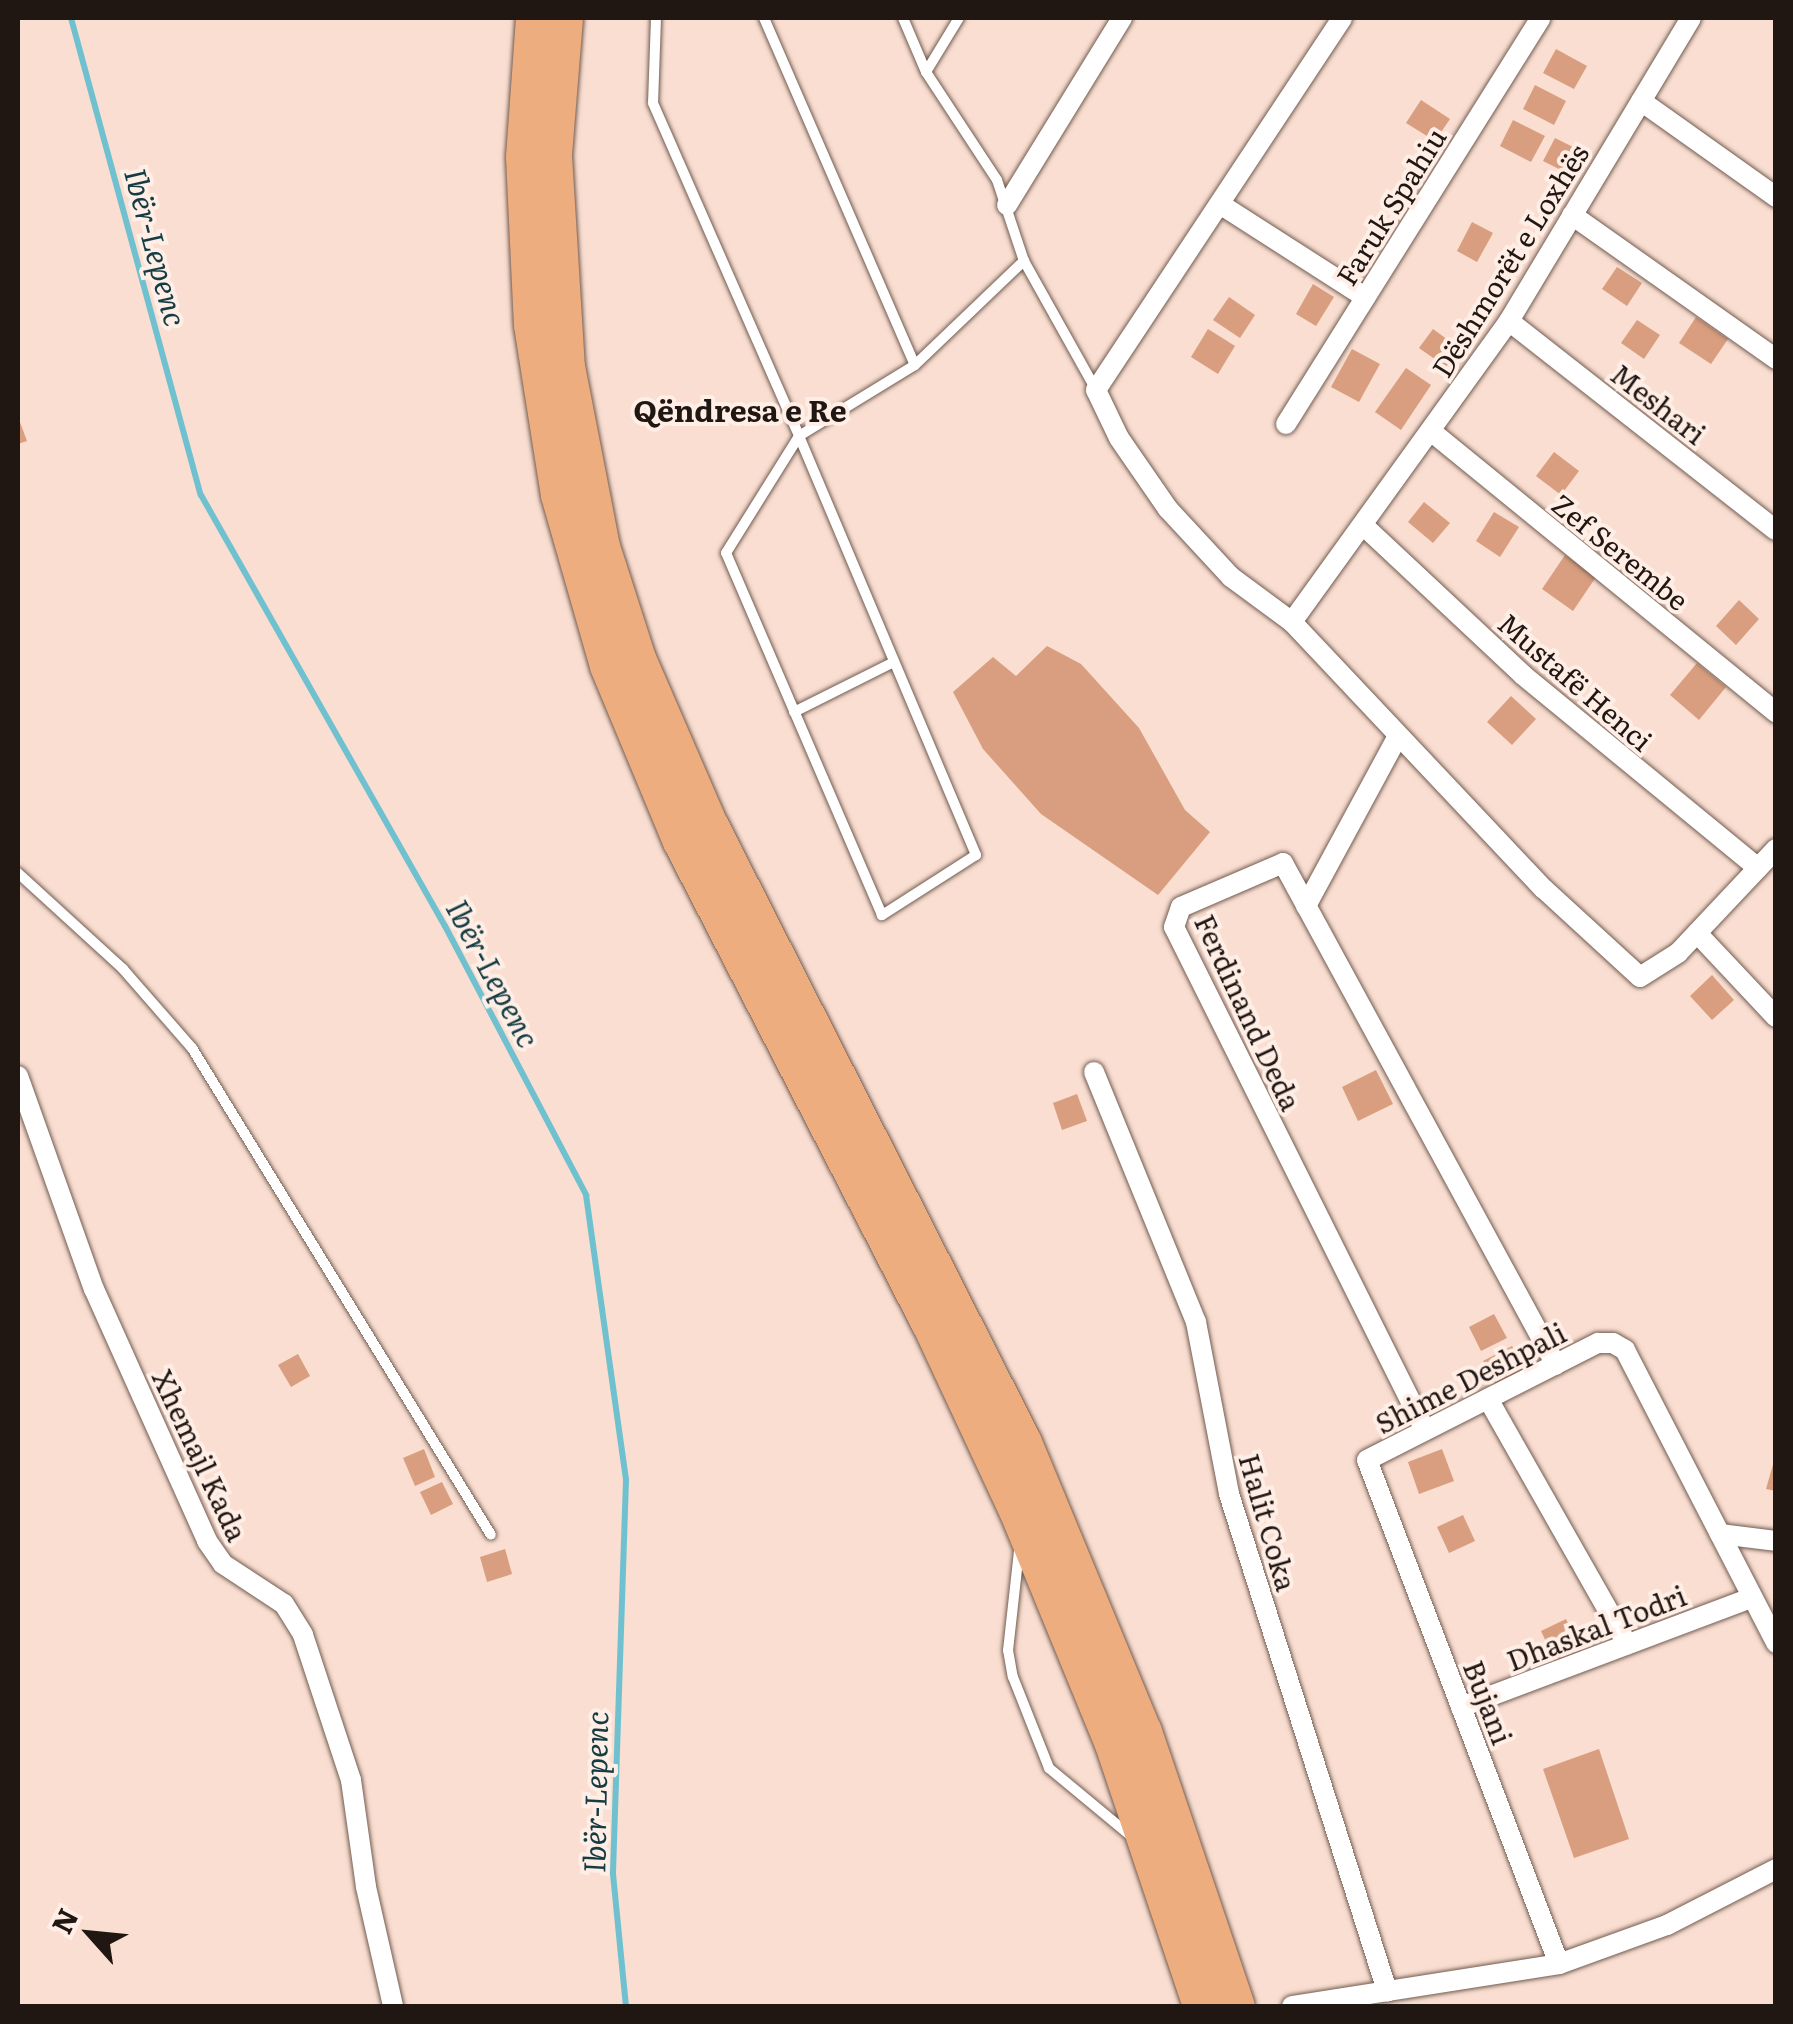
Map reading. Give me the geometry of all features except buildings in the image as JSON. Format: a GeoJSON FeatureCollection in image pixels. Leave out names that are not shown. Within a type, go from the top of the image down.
{"type":"FeatureCollection","features":[{"type":"Feature","properties":{"kind":"highway"},"geometry":{"type":"LineString","coordinates":[[535,18],[526,157],[533,325],[560,495],[609,666],[682,841],[933,1328],[1018,1510],[1153,1855],[1202,2006]]}},
{"type":"Feature","properties":{"kind":"highway"},"geometry":{"type":"LineString","coordinates":[[564,18],[553,156],[565,353],[601,547],[636,659],[708,823],[1023,1443],[1143,1732],[1236,2006]]}},
{"type":"Feature","properties":{"kind":"street"},"geometry":{"type":"LineString","coordinates":[[1007,205],[1122,18]]}},
{"type":"Feature","properties":{"kind":"street"},"geometry":{"type":"LineString","coordinates":[[1342,18],[1223,206],[1096,390],[1119,438],[1168,509],[1231,576],[1292,622],[1398,736],[1632,972],[1648,977],[1697,933],[1776,850]]}},
{"type":"Feature","properties":{"kind":"street","name":"Faruk Spahiu"},"geometry":{"type":"LineString","coordinates":[[1286,424],[1540,18]]}},
{"type":"Feature","properties":{"kind":"street","name":"Dëshmorët e Loxhës"},"geometry":{"type":"LineString","coordinates":[[1292,622],[1365,527],[1509,321],[1691,18]]}},
{"type":"Feature","properties":{"kind":"street"},"geometry":{"type":"LineString","coordinates":[[1641,102],[1776,197]]}},
{"type":"Feature","properties":{"kind":"street"},"geometry":{"type":"LineString","coordinates":[[1223,206],[1365,298]]}},
{"type":"Feature","properties":{"kind":"street"},"geometry":{"type":"LineString","coordinates":[[1572,215],[1776,359]]}},
{"type":"Feature","properties":{"kind":"street","name":"Meshari"},"geometry":{"type":"LineString","coordinates":[[1509,321],[1776,530]]}},
{"type":"Feature","properties":{"kind":"street","name":"Zef Serembe"},"geometry":{"type":"LineString","coordinates":[[1432,432],[1776,712]]}},
{"type":"Feature","properties":{"kind":"street","name":"Mustafë Henci"},"geometry":{"type":"LineString","coordinates":[[1365,527],[1522,675],[1758,868]]}},
{"type":"Feature","properties":{"kind":"street"},"geometry":{"type":"LineString","coordinates":[[1306,906],[1398,736]]}},
{"type":"Feature","properties":{"kind":"street","name":"Ferdinand Deda"},"geometry":{"type":"LineString","coordinates":[[1425,1430],[1172,920],[1181,907],[1282,863],[1556,1364]]}},
{"type":"Feature","properties":{"kind":"street"},"geometry":{"type":"LineString","coordinates":[[1697,933],[1776,1016]]}},
{"type":"Feature","properties":{"kind":"street","name":"Halit Coka"},"geometry":{"type":"LineString","coordinates":[[1094,1072],[1196,1322],[1229,1494],[1387,1991]]}},
{"type":"Feature","properties":{"kind":"street","name":"Xhemajl Kada"},"geometry":{"type":"LineString","coordinates":[[18,1076],[94,1288],[207,1540],[222,1564],[284,1604],[303,1635],[351,1780],[366,1888],[393,2006]]}},
{"type":"Feature","properties":{"kind":"street","name":"Shime Deshpali"},"geometry":{"type":"LineString","coordinates":[[1367,1460],[1605,1341],[1625,1350],[1776,1643]]}},
{"type":"Feature","properties":{"kind":"street"},"geometry":{"type":"LineString","coordinates":[[1488,1399],[1627,1644]]}},
{"type":"Feature","properties":{"kind":"street","name":"Bujani"},"geometry":{"type":"LineString","coordinates":[[1367,1460],[1559,1964]]}},
{"type":"Feature","properties":{"kind":"street"},"geometry":{"type":"LineString","coordinates":[[1720,1534],[1776,1541]]}},
{"type":"Feature","properties":{"kind":"street","name":"Dhaskal Todri"},"geometry":{"type":"LineString","coordinates":[[1461,1706],[1750,1598]]}},
{"type":"Feature","properties":{"kind":"street"},"geometry":{"type":"LineString","coordinates":[[1292,2006],[1387,1991],[1412,1997],[1559,1964],[1667,1925],[1776,1869]]}},
{"type":"Feature","properties":{"kind":"lane"},"geometry":{"type":"LineString","coordinates":[[656,18],[652,102],[799,436],[976,855],[882,915],[726,553],[799,436],[916,364],[1024,261]]}},
{"type":"Feature","properties":{"kind":"lane"},"geometry":{"type":"LineString","coordinates":[[764,18],[916,364]]}},
{"type":"Feature","properties":{"kind":"lane"},"geometry":{"type":"LineString","coordinates":[[902,18],[926,72],[1007,205],[1024,261],[1096,390]]}},
{"type":"Feature","properties":{"kind":"lane"},"geometry":{"type":"LineString","coordinates":[[926,72],[959,18]]}},
{"type":"Feature","properties":{"kind":"lane"},"geometry":{"type":"LineString","coordinates":[[794,712],[894,662]]}},
{"type":"Feature","properties":{"kind":"lane"},"geometry":{"type":"LineString","coordinates":[[18,873],[123,969],[192,1048],[491,1536]]}},
{"type":"Feature","properties":{"kind":"lane"},"geometry":{"type":"LineString","coordinates":[[1018,1510],[1019,1586],[1008,1650],[1013,1677],[1050,1768],[1153,1855]]}},
{"type":"Feature","properties":{"kind":"waterway","name":"Ibër-Lepenc"},"geometry":{"type":"LineString","coordinates":[[71,18],[201,495],[445,926],[586,1195],[626,1480],[613,1874],[626,2006]]}},
{"type":"Feature","properties":{"kind":"district","name":"Qëndresa e Re"},"geometry":{"type":"Point","coordinates":[740,409]}}]}
